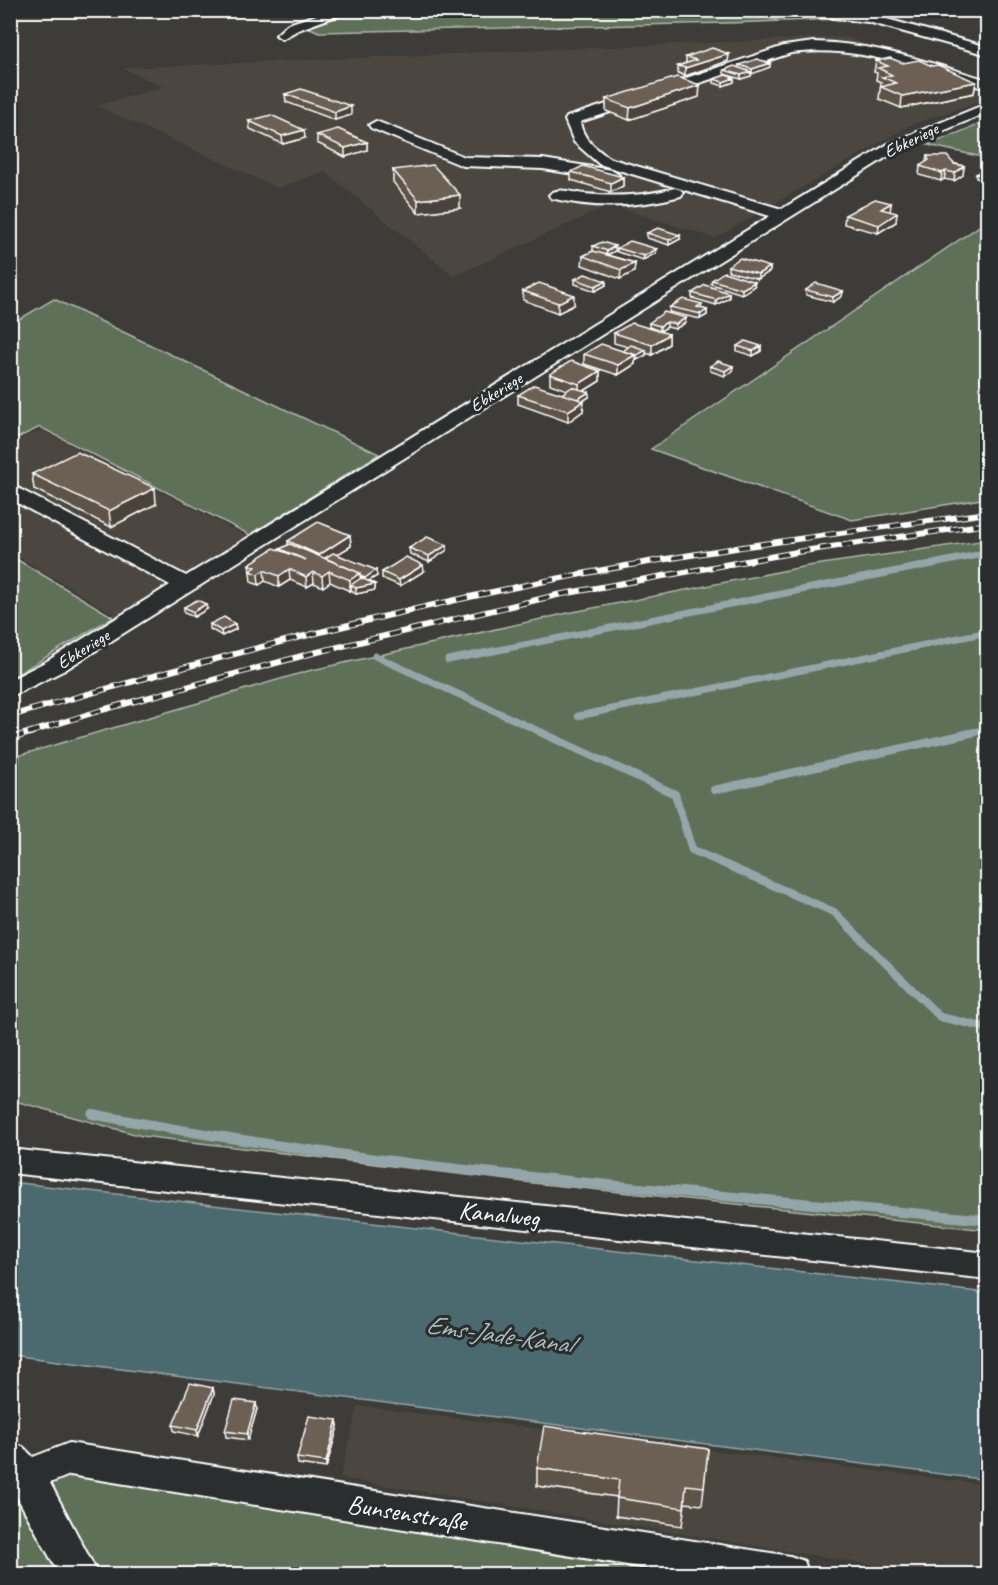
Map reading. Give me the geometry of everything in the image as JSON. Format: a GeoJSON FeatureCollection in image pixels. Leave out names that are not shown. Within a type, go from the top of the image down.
{"type":"FeatureCollection","features":[{"type":"Feature","properties":{"kind":"street"},"geometry":{"type":"LineString","coordinates":[[282,35],[293,27],[345,10]]}},
{"type":"Feature","properties":{"kind":"street"},"geometry":{"type":"LineString","coordinates":[[799,10],[868,18],[987,51]]}},
{"type":"Feature","properties":{"kind":"street"},"geometry":{"type":"LineString","coordinates":[[778,218],[603,161],[585,147],[573,132],[572,120],[789,49],[810,45],[857,47],[987,85]]}},
{"type":"Feature","properties":{"kind":"street","name":"Ebkeriege"},"geometry":{"type":"LineString","coordinates":[[10,690],[55,666],[893,147],[987,107]]}},
{"type":"Feature","properties":{"kind":"street"},"geometry":{"type":"LineString","coordinates":[[376,126],[463,161],[543,164],[584,169],[778,218]]}},
{"type":"Feature","properties":{"kind":"street"},"geometry":{"type":"LineString","coordinates":[[557,195],[591,200],[630,199],[675,193]]}},
{"type":"Feature","properties":{"kind":"street"},"geometry":{"type":"LineString","coordinates":[[10,490],[186,585]]}},
{"type":"Feature","properties":{"kind":"street","name":"Kanalweg"},"geometry":{"type":"LineString","coordinates":[[10,1161],[987,1266]]}},
{"type":"Feature","properties":{"kind":"street","name":"Bunsenstraße"},"geometry":{"type":"LineString","coordinates":[[79,1575],[19,1467],[69,1459],[790,1575]]}},
{"type":"Feature","properties":{"kind":"shaded area"},"geometry":{"type":"Polygon","coordinates":[[[844,37],[988,82],[987,99],[912,124],[715,238],[610,205],[454,276],[324,171],[278,188],[97,106],[163,87],[123,68],[844,37]]]}},
{"type":"Feature","properties":{"kind":"shaded area"},"geometry":{"type":"Polygon","coordinates":[[[41,430],[246,536],[117,616],[11,552],[10,444],[41,430]]]}},
{"type":"Feature","properties":{"kind":"shaded area"},"geometry":{"type":"Polygon","coordinates":[[[358,1406],[987,1485],[987,1574],[928,1574],[340,1478],[358,1406]]]}},
{"type":"Feature","properties":{"kind":"green space"},"geometry":{"type":"Polygon","coordinates":[[[361,10],[988,11],[987,14],[729,23],[319,32],[308,27],[361,10]]]}},
{"type":"Feature","properties":{"kind":"green space"},"geometry":{"type":"Polygon","coordinates":[[[987,121],[987,158],[928,145],[987,121]]]}},
{"type":"Feature","properties":{"kind":"green space"},"geometry":{"type":"Polygon","coordinates":[[[987,221],[987,498],[852,520],[651,449],[987,221]]]}},
{"type":"Feature","properties":{"kind":"green space"},"geometry":{"type":"Polygon","coordinates":[[[54,299],[379,454],[250,535],[40,427],[11,441],[11,324],[54,299]]]}},
{"type":"Feature","properties":{"kind":"green space"},"geometry":{"type":"Polygon","coordinates":[[[987,540],[987,1230],[533,1183],[142,1136],[11,1100],[10,793],[15,790],[20,755],[308,671],[568,613],[808,566],[987,540]]]}},
{"type":"Feature","properties":{"kind":"green space"},"geometry":{"type":"Polygon","coordinates":[[[11,556],[113,617],[11,678],[11,556]]]}},
{"type":"Feature","properties":{"kind":"green space"},"geometry":{"type":"Polygon","coordinates":[[[11,1459],[685,1574],[11,1574],[11,1459]]]}},
{"type":"Feature","properties":{"kind":"water","name":"Ems-Jade-Kanal"},"geometry":{"type":"Polygon","coordinates":[[[11,1182],[987,1293],[987,1480],[11,1355],[11,1182]]]}},
{"type":"Feature","properties":{"kind":"building"},"geometry":{"type":"Polygon","coordinates":[[[712,48],[729,54],[685,68],[678,66],[696,60],[686,57],[712,48]]]}},
{"type":"Feature","properties":{"kind":"building"},"geometry":{"type":"Polygon","coordinates":[[[890,58],[903,63],[919,60],[932,66],[938,65],[976,82],[902,96],[881,87],[896,83],[882,77],[892,75],[878,68],[888,66],[876,61],[890,58]]]}},
{"type":"Feature","properties":{"kind":"building"},"geometry":{"type":"Polygon","coordinates":[[[757,59],[770,63],[752,69],[739,65],[757,59]]]}},
{"type":"Feature","properties":{"kind":"building"},"geometry":{"type":"Polygon","coordinates":[[[734,66],[751,72],[741,75],[724,70],[734,66]]]}},
{"type":"Feature","properties":{"kind":"building"},"geometry":{"type":"Polygon","coordinates":[[[726,75],[734,78],[723,82],[714,79],[726,75]]]}},
{"type":"Feature","properties":{"kind":"building"},"geometry":{"type":"Polygon","coordinates":[[[677,77],[700,85],[630,108],[606,99],[677,77]]]}},
{"type":"Feature","properties":{"kind":"building"},"geometry":{"type":"Polygon","coordinates":[[[301,89],[351,106],[335,112],[285,94],[301,89]]]}},
{"type":"Feature","properties":{"kind":"building"},"geometry":{"type":"Polygon","coordinates":[[[271,115],[304,130],[282,136],[249,121],[271,115]]]}},
{"type":"Feature","properties":{"kind":"building"},"geometry":{"type":"Polygon","coordinates":[[[338,129],[367,142],[345,148],[317,135],[338,129]]]}},
{"type":"Feature","properties":{"kind":"building"},"geometry":{"type":"Polygon","coordinates":[[[927,156],[947,156],[954,164],[964,166],[955,173],[946,171],[942,173],[920,166],[929,160],[927,156]]]}},
{"type":"Feature","properties":{"kind":"building"},"geometry":{"type":"Polygon","coordinates":[[[433,165],[460,195],[418,200],[393,170],[433,165]]]}},
{"type":"Feature","properties":{"kind":"building"},"geometry":{"type":"Polygon","coordinates":[[[583,166],[623,177],[611,183],[571,172],[583,166]]]}},
{"type":"Feature","properties":{"kind":"building"},"geometry":{"type":"Polygon","coordinates":[[[987,167],[987,177],[976,174],[987,167]]]}},
{"type":"Feature","properties":{"kind":"building"},"geometry":{"type":"Polygon","coordinates":[[[875,199],[891,203],[881,209],[897,213],[879,225],[845,215],[875,199]]]}},
{"type":"Feature","properties":{"kind":"building"},"geometry":{"type":"Polygon","coordinates":[[[658,228],[680,235],[669,240],[647,233],[658,228]]]}},
{"type":"Feature","properties":{"kind":"building"},"geometry":{"type":"Polygon","coordinates":[[[630,241],[657,249],[644,256],[617,248],[630,241]]]}},
{"type":"Feature","properties":{"kind":"building"},"geometry":{"type":"Polygon","coordinates":[[[602,242],[615,246],[607,251],[593,246],[602,242]]]}},
{"type":"Feature","properties":{"kind":"building"},"geometry":{"type":"Polygon","coordinates":[[[593,251],[635,263],[621,270],[583,256],[593,251]]]}},
{"type":"Feature","properties":{"kind":"building"},"geometry":{"type":"Polygon","coordinates":[[[740,258],[770,267],[758,274],[728,266],[740,258]]]}},
{"type":"Feature","properties":{"kind":"building"},"geometry":{"type":"Polygon","coordinates":[[[724,272],[755,282],[742,289],[712,280],[724,272]]]}},
{"type":"Feature","properties":{"kind":"building"},"geometry":{"type":"Polygon","coordinates":[[[585,274],[606,281],[595,286],[575,279],[585,274]]]}},
{"type":"Feature","properties":{"kind":"building"},"geometry":{"type":"Polygon","coordinates":[[[539,283],[574,295],[558,303],[523,291],[539,283]]]}},
{"type":"Feature","properties":{"kind":"building"},"geometry":{"type":"Polygon","coordinates":[[[816,283],[843,291],[833,297],[806,290],[816,283]]]}},
{"type":"Feature","properties":{"kind":"building"},"geometry":{"type":"Polygon","coordinates":[[[705,285],[729,293],[716,300],[692,293],[705,285]]]}},
{"type":"Feature","properties":{"kind":"building"},"geometry":{"type":"Polygon","coordinates":[[[683,299],[702,304],[697,307],[707,310],[701,314],[670,307],[683,299]]]}},
{"type":"Feature","properties":{"kind":"building"},"geometry":{"type":"Polygon","coordinates":[[[664,312],[686,318],[676,324],[667,322],[660,326],[649,323],[664,312]]]}},
{"type":"Feature","properties":{"kind":"building"},"geometry":{"type":"Polygon","coordinates":[[[632,323],[669,334],[652,345],[614,333],[632,323]]]}},
{"type":"Feature","properties":{"kind":"building"},"geometry":{"type":"Polygon","coordinates":[[[745,341],[761,346],[753,351],[737,346],[745,341]]]}},
{"type":"Feature","properties":{"kind":"building"},"geometry":{"type":"Polygon","coordinates":[[[601,344],[635,355],[618,365],[584,354],[601,344]]]}},
{"type":"Feature","properties":{"kind":"building"},"geometry":{"type":"Polygon","coordinates":[[[631,345],[646,350],[637,355],[623,351],[631,345]]]}},
{"type":"Feature","properties":{"kind":"building"},"geometry":{"type":"Polygon","coordinates":[[[571,361],[600,371],[579,384],[550,374],[571,361]]]}},
{"type":"Feature","properties":{"kind":"building"},"geometry":{"type":"Polygon","coordinates":[[[718,361],[733,366],[725,371],[710,366],[718,361]]]}},
{"type":"Feature","properties":{"kind":"building"},"geometry":{"type":"Polygon","coordinates":[[[534,385],[584,401],[568,411],[518,395],[534,385]]]}},
{"type":"Feature","properties":{"kind":"building"},"geometry":{"type":"Polygon","coordinates":[[[572,387],[589,392],[578,399],[562,394],[572,387]]]}},
{"type":"Feature","properties":{"kind":"building"},"geometry":{"type":"Polygon","coordinates":[[[77,452],[155,488],[109,511],[32,474],[77,452]]]}},
{"type":"Feature","properties":{"kind":"building"},"geometry":{"type":"Polygon","coordinates":[[[318,522],[350,535],[319,555],[288,541],[318,522]]]}},
{"type":"Feature","properties":{"kind":"building"},"geometry":{"type":"Polygon","coordinates":[[[427,537],[447,545],[429,556],[409,548],[427,537]]]}},
{"type":"Feature","properties":{"kind":"building"},"geometry":{"type":"Polygon","coordinates":[[[290,544],[360,573],[350,580],[329,571],[322,576],[313,572],[306,577],[289,569],[279,576],[264,570],[258,574],[250,571],[256,567],[249,564],[274,548],[306,560],[280,549],[290,544]]]}},
{"type":"Feature","properties":{"kind":"building"},"geometry":{"type":"Polygon","coordinates":[[[333,553],[376,570],[365,578],[360,576],[360,573],[325,558],[333,553]]]}},
{"type":"Feature","properties":{"kind":"building"},"geometry":{"type":"Polygon","coordinates":[[[406,557],[423,565],[399,580],[382,572],[406,557]]]}},
{"type":"Feature","properties":{"kind":"building"},"geometry":{"type":"Polygon","coordinates":[[[361,578],[375,584],[356,588],[351,585],[361,578]]]}},
{"type":"Feature","properties":{"kind":"building"},"geometry":{"type":"Polygon","coordinates":[[[197,600],[206,604],[193,612],[184,607],[197,600]]]}},
{"type":"Feature","properties":{"kind":"building"},"geometry":{"type":"Polygon","coordinates":[[[224,617],[235,624],[221,631],[210,624],[224,617]]]}},
{"type":"Feature","properties":{"kind":"building"},"geometry":{"type":"Polygon","coordinates":[[[190,1383],[213,1388],[197,1430],[173,1425],[190,1383]]]}},
{"type":"Feature","properties":{"kind":"building"},"geometry":{"type":"Polygon","coordinates":[[[234,1400],[256,1403],[247,1434],[225,1431],[234,1400]]]}},
{"type":"Feature","properties":{"kind":"building"},"geometry":{"type":"Polygon","coordinates":[[[309,1416],[337,1420],[326,1462],[297,1458],[309,1416]]]}},
{"type":"Feature","properties":{"kind":"building"},"geometry":{"type":"Polygon","coordinates":[[[544,1426],[708,1449],[704,1487],[686,1485],[684,1508],[617,1498],[619,1480],[537,1468],[544,1426]]]}},
{"type":"Feature","properties":{"kind":"waterway"},"geometry":{"type":"LineString","coordinates":[[747,10],[776,19]]}},
{"type":"Feature","properties":{"kind":"waterway"},"geometry":{"type":"LineString","coordinates":[[448,660],[988,553]]}},
{"type":"Feature","properties":{"kind":"waterway"},"geometry":{"type":"LineString","coordinates":[[578,716],[988,632]]}},
{"type":"Feature","properties":{"kind":"waterway"},"geometry":{"type":"LineString","coordinates":[[375,656],[543,733]]}},
{"type":"Feature","properties":{"kind":"waterway"},"geometry":{"type":"LineString","coordinates":[[968,733],[988,729]]}},
{"type":"Feature","properties":{"kind":"waterway"},"geometry":{"type":"LineString","coordinates":[[540,732],[675,794],[692,850],[834,912],[940,1017],[988,1028]]}},
{"type":"Feature","properties":{"kind":"waterway"},"geometry":{"type":"LineString","coordinates":[[714,790],[975,732]]}},
{"type":"Feature","properties":{"kind":"waterway"},"geometry":{"type":"LineString","coordinates":[[92,1114],[314,1151],[426,1165],[538,1178],[988,1220]]}},
{"type":"Feature","properties":{"kind":"railway"},"geometry":{"type":"LineString","coordinates":[[10,716],[279,642],[483,594],[714,551],[988,513]]}},
{"type":"Feature","properties":{"kind":"railway"},"geometry":{"type":"LineString","coordinates":[[28,733],[102,710],[309,654],[557,595],[797,552],[988,524]]}},
{"type":"Feature","properties":{"kind":"railway"},"geometry":{"type":"LineString","coordinates":[[10,739],[32,732]]}}]}
